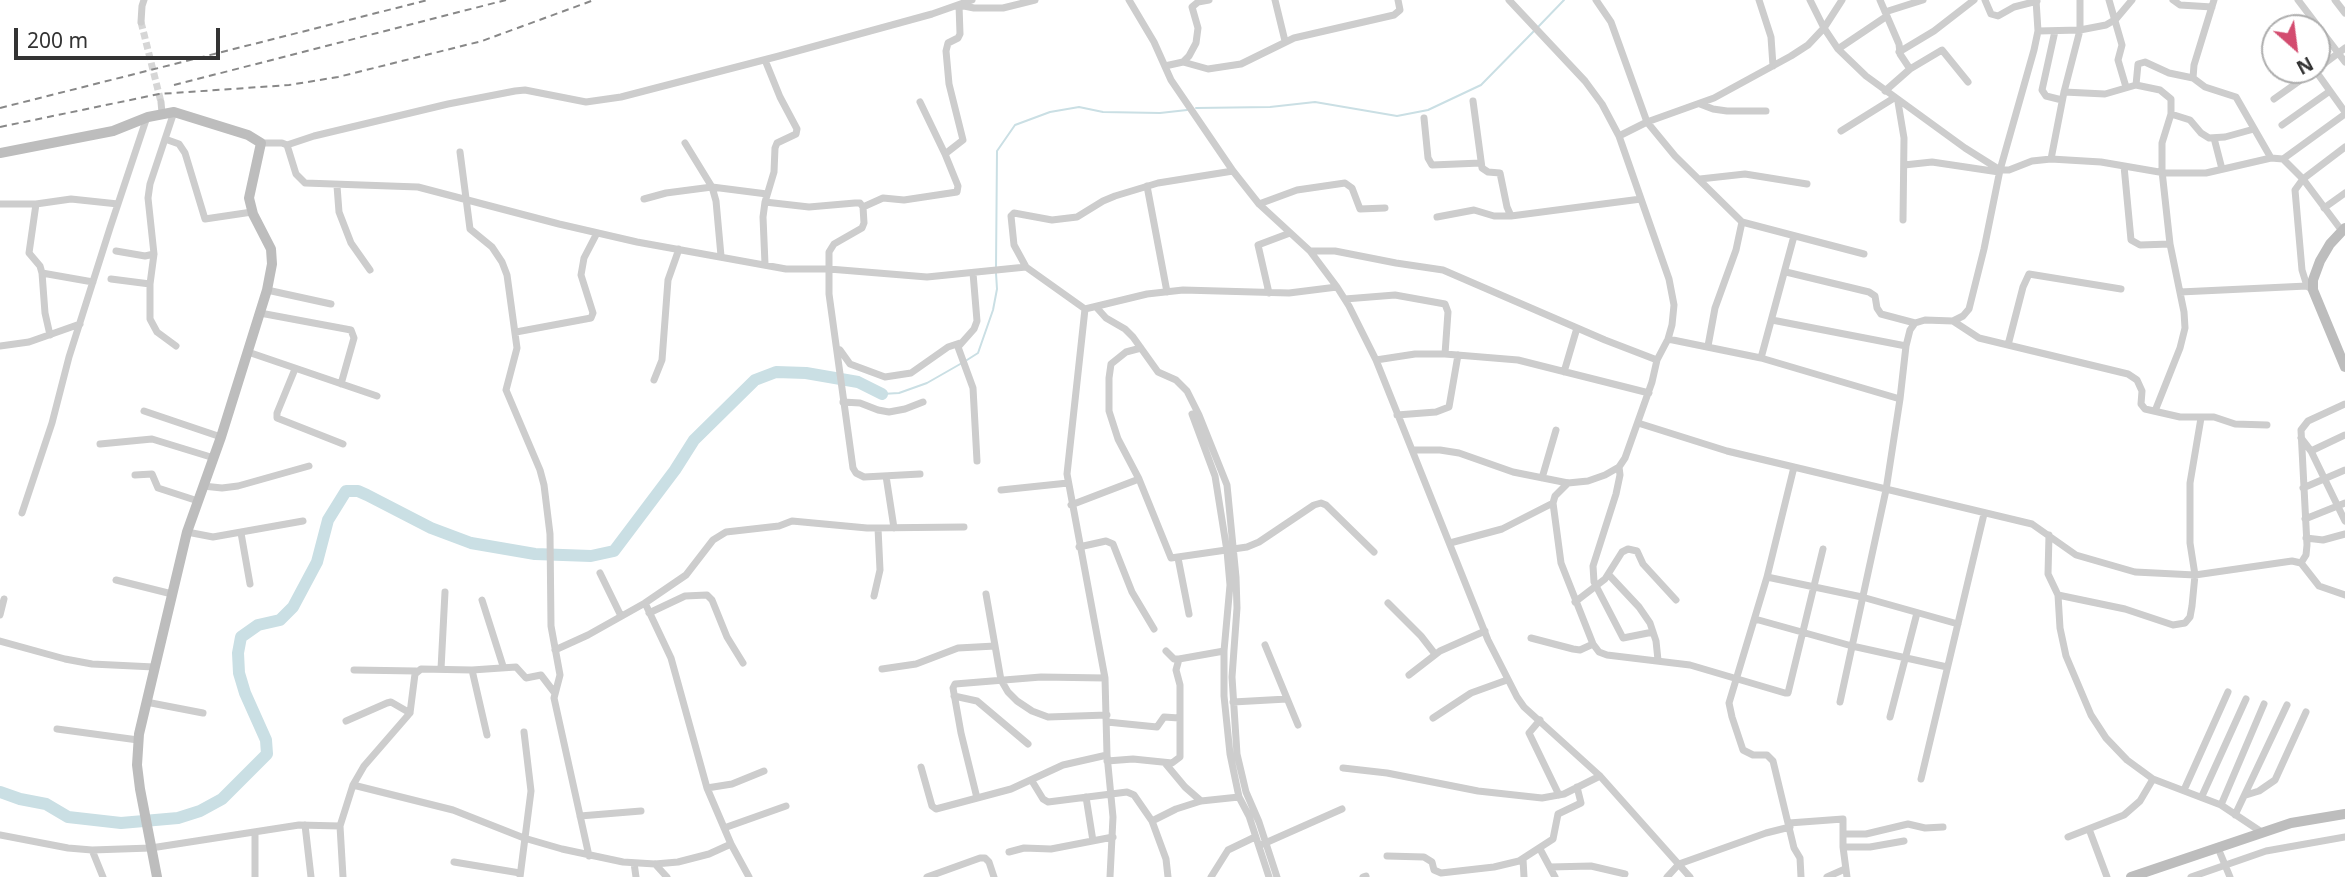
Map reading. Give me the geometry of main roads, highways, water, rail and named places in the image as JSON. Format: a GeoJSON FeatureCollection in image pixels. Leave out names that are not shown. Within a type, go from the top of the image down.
{"type":"FeatureCollection","features":[{"type":"Feature","properties":{"kind":"waterway"},"geometry":{"type":"LineString","coordinates":[[1538,27],[1564,0]]}},
{"type":"Feature","properties":{"kind":"waterway"},"geometry":{"type":"LineString","coordinates":[[1196,108],[1270,107],[1315,102],[1397,116],[1428,110],[1481,85],[1534,31]]}},
{"type":"Feature","properties":{"kind":"waterway"},"geometry":{"type":"LineString","coordinates":[[996,267],[997,151],[1015,125],[1050,112],[1079,107],[1103,112],[1160,113],[1187,110]]}},
{"type":"Feature","properties":{"kind":"waterway"},"geometry":{"type":"LineString","coordinates":[[967,360],[978,353],[993,310],[997,289],[996,273]]}},
{"type":"Feature","properties":{"kind":"waterway"},"geometry":{"type":"LineString","coordinates":[[882,394],[899,393],[927,383],[962,363]]}},
{"type":"Feature","properties":{"kind":"waterway"},"geometry":{"type":"LineString","coordinates":[[0,792],[46,804],[68,817],[121,823],[178,818],[200,811],[222,799],[267,754],[266,740],[239,673],[238,653],[241,637],[258,625],[280,620],[293,607],[317,562],[328,520],[346,491],[358,491],[431,528],[471,543],[535,554],[591,556],[614,551],[675,470],[694,440],[755,380],[776,372],[806,373],[858,382],[882,394]]}},
{"type":"Feature","properties":{"kind":"tunnel"},"geometry":{"type":"LineString","coordinates":[[141,22],[161,102]]}},
{"type":"Feature","properties":{"kind":"railway"},"geometry":{"type":"LineString","coordinates":[[0,108],[428,0]]}},
{"type":"Feature","properties":{"kind":"railway"},"geometry":{"type":"LineString","coordinates":[[174,85],[506,0]]}},
{"type":"Feature","properties":{"kind":"railway"},"geometry":{"type":"LineString","coordinates":[[0,127],[159,94],[289,85],[338,77],[482,41],[594,0]]}}]}
